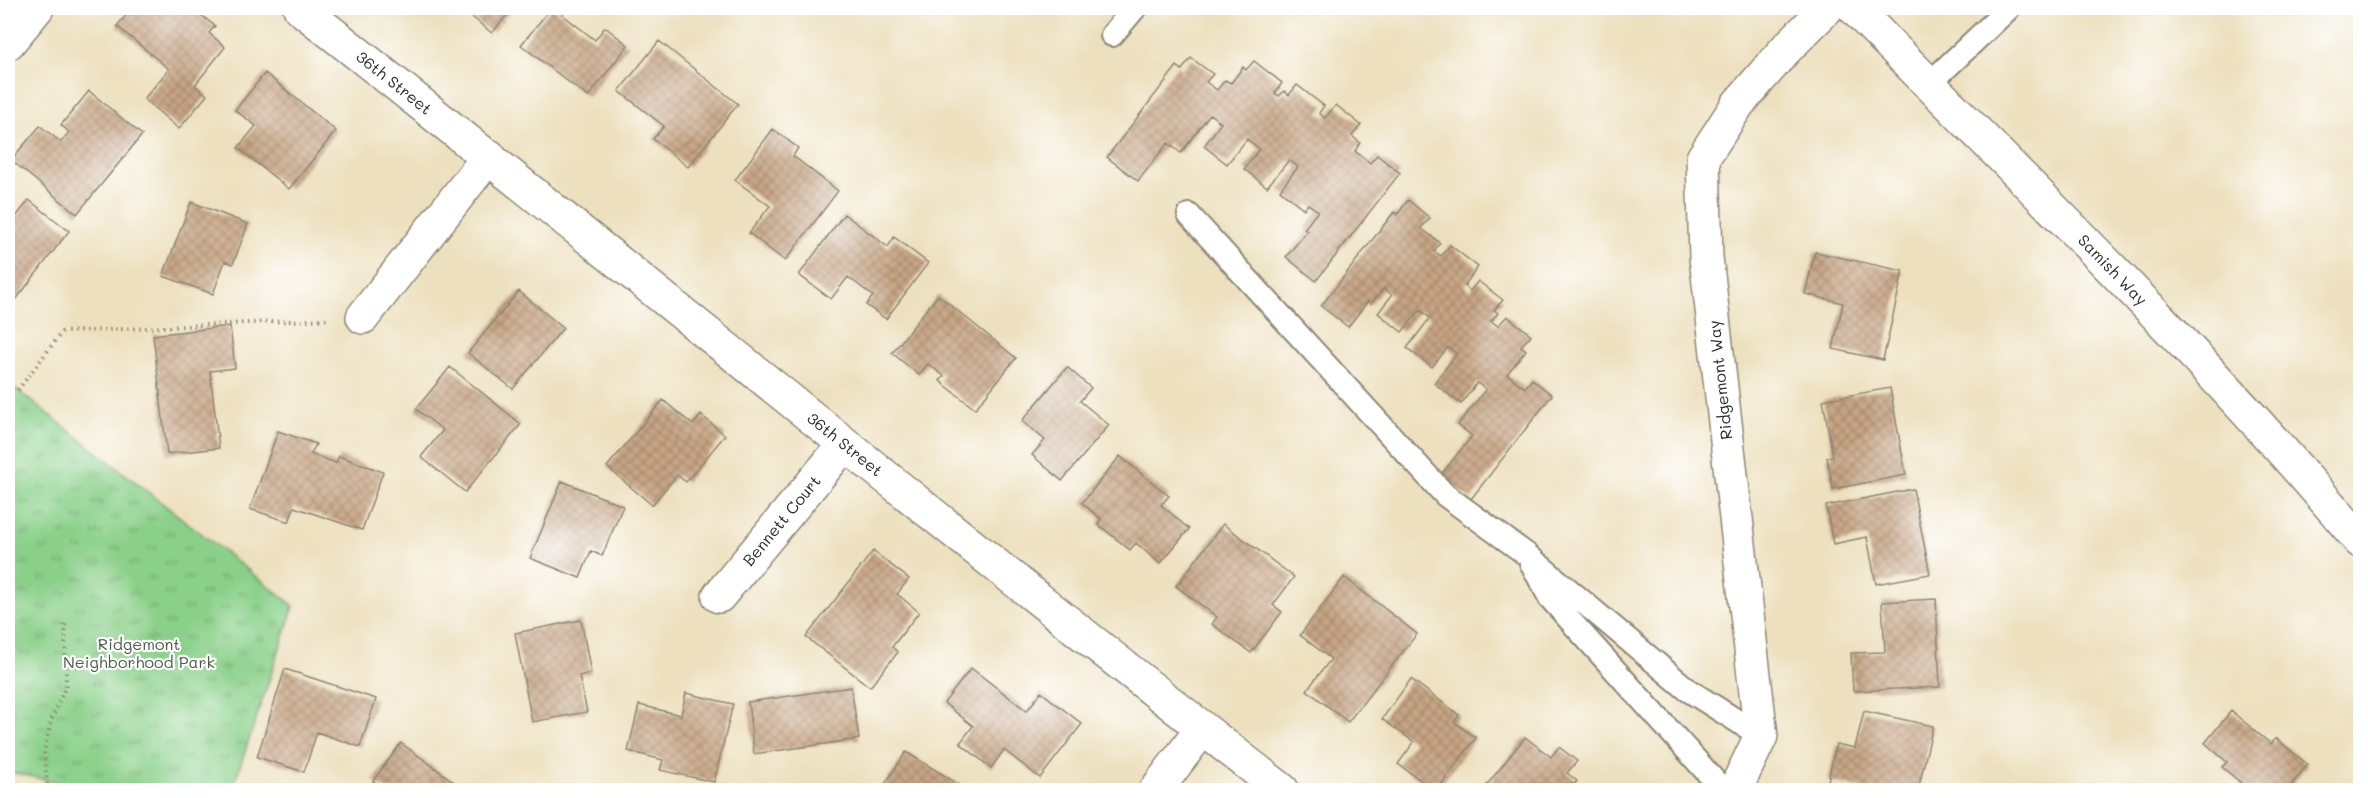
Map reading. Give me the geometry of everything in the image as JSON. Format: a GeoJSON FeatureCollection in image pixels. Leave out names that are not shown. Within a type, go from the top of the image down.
{"type":"FeatureCollection","features":[{"type":"Feature","properties":{"kind":"street"},"geometry":{"type":"LineString","coordinates":[[8,43],[37,8]]}},
{"type":"Feature","properties":{"kind":"street","name":"36th Street"},"geometry":{"type":"LineString","coordinates":[[300,8],[489,156],[844,445],[1282,790]]}},
{"type":"Feature","properties":{"kind":"street","name":"Ridgemont Way"},"geometry":{"type":"LineString","coordinates":[[1761,736],[1706,257],[1703,158],[1738,104],[1784,51],[1827,8]]}},
{"type":"Feature","properties":{"kind":"street","name":"Samish Way"},"geometry":{"type":"LineString","coordinates":[[1854,8],[2204,364],[2361,541]]}},
{"type":"Feature","properties":{"kind":"street"},"geometry":{"type":"LineString","coordinates":[[363,317],[489,156]]}},
{"type":"Feature","properties":{"kind":"street","name":"Bennett Court"},"geometry":{"type":"LineString","coordinates":[[719,596],[844,445]]}},
{"type":"Feature","properties":{"kind":"street"},"geometry":{"type":"LineString","coordinates":[[1156,790],[1202,729]]}},
{"type":"Feature","properties":{"kind":"street"},"geometry":{"type":"LineString","coordinates":[[1735,790],[1761,736]]}},
{"type":"Feature","properties":{"kind":"lane"},"geometry":{"type":"LineString","coordinates":[[1113,35],[1135,8]]}},
{"type":"Feature","properties":{"kind":"lane"},"geometry":{"type":"LineString","coordinates":[[1929,84],[2009,8]]}},
{"type":"Feature","properties":{"kind":"lane"},"geometry":{"type":"LineString","coordinates":[[1189,215],[1445,495],[1526,554],[1688,690],[1761,736]]}},
{"type":"Feature","properties":{"kind":"lane"},"geometry":{"type":"LineString","coordinates":[[1526,554],[1550,598],[1724,790]]}},
{"type":"Feature","properties":{"kind":"path"},"geometry":{"type":"LineString","coordinates":[[18,390],[62,332],[363,317]]}},
{"type":"Feature","properties":{"kind":"path"},"geometry":{"type":"LineString","coordinates":[[48,790],[44,752],[51,721],[66,685],[65,621]]}},
{"type":"Feature","properties":{"kind":"green space","name":"Ridgemont Neighborhood Park"},"geometry":{"type":"Polygon","coordinates":[[[16,389],[294,606],[232,790],[96,790],[8,772],[8,398],[16,389]]]}},
{"type":"Feature","properties":{"kind":"building"},"geometry":{"type":"Polygon","coordinates":[[[132,8],[172,8],[180,14],[186,8],[192,8],[215,26],[209,33],[225,47],[195,85],[207,95],[179,129],[144,99],[169,69],[117,26],[132,8]]]}},
{"type":"Feature","properties":{"kind":"building"},"geometry":{"type":"Polygon","coordinates":[[[463,8],[513,8],[492,33],[463,8]]]}},
{"type":"Feature","properties":{"kind":"building"},"geometry":{"type":"Polygon","coordinates":[[[551,8],[595,40],[605,27],[628,45],[588,97],[521,45],[551,8]]]}},
{"type":"Feature","properties":{"kind":"building"},"geometry":{"type":"Polygon","coordinates":[[[659,41],[738,104],[688,167],[653,139],[664,126],[619,91],[659,41]]]}},
{"type":"Feature","properties":{"kind":"building"},"geometry":{"type":"Polygon","coordinates":[[[1191,58],[1213,74],[1206,82],[1217,90],[1225,80],[1231,83],[1243,67],[1246,70],[1254,61],[1282,83],[1275,93],[1279,96],[1284,91],[1289,95],[1297,85],[1324,106],[1319,113],[1325,118],[1336,105],[1361,125],[1352,136],[1360,143],[1355,151],[1370,163],[1377,155],[1400,173],[1316,281],[1286,257],[1307,231],[1304,229],[1318,211],[1308,204],[1304,209],[1280,190],[1298,167],[1289,160],[1267,187],[1244,169],[1259,149],[1247,139],[1227,164],[1204,146],[1221,123],[1210,114],[1181,153],[1168,143],[1138,181],[1107,157],[1177,66],[1182,70],[1191,58]]]}},
{"type":"Feature","properties":{"kind":"building"},"geometry":{"type":"Polygon","coordinates":[[[265,73],[336,131],[289,189],[238,148],[256,126],[235,110],[265,73]]]}},
{"type":"Feature","properties":{"kind":"building"},"geometry":{"type":"Polygon","coordinates":[[[89,91],[142,135],[77,214],[11,160],[40,126],[61,142],[69,132],[61,125],[89,91]]]}},
{"type":"Feature","properties":{"kind":"building"},"geometry":{"type":"Polygon","coordinates":[[[773,129],[798,148],[793,156],[838,191],[785,261],[749,233],[770,206],[735,180],[773,129]]]}},
{"type":"Feature","properties":{"kind":"building"},"geometry":{"type":"Polygon","coordinates":[[[29,200],[69,231],[8,310],[8,227],[29,200]]]}},
{"type":"Feature","properties":{"kind":"building"},"geometry":{"type":"Polygon","coordinates":[[[1408,200],[1430,218],[1421,228],[1440,243],[1434,251],[1441,256],[1450,245],[1478,267],[1464,286],[1470,291],[1478,281],[1503,300],[1494,310],[1498,313],[1491,321],[1498,326],[1507,316],[1531,335],[1521,346],[1526,350],[1507,374],[1525,388],[1532,379],[1552,395],[1471,499],[1440,476],[1472,436],[1458,425],[1486,389],[1477,383],[1461,404],[1434,383],[1457,354],[1448,347],[1432,367],[1407,348],[1430,318],[1420,310],[1402,332],[1378,313],[1392,295],[1384,288],[1371,304],[1368,301],[1348,327],[1321,306],[1394,212],[1397,215],[1408,200]]]}},
{"type":"Feature","properties":{"kind":"building"},"geometry":{"type":"Polygon","coordinates":[[[191,202],[248,224],[233,264],[225,261],[213,294],[163,276],[191,202]]]}},
{"type":"Feature","properties":{"kind":"building"},"geometry":{"type":"Polygon","coordinates":[[[844,214],[888,247],[894,237],[928,263],[886,319],[866,305],[873,296],[848,277],[831,299],[799,275],[844,214]]]}},
{"type":"Feature","properties":{"kind":"building"},"geometry":{"type":"Polygon","coordinates":[[[1815,252],[1903,271],[1883,360],[1833,349],[1843,303],[1805,294],[1815,252]]]}},
{"type":"Feature","properties":{"kind":"building"},"geometry":{"type":"Polygon","coordinates":[[[519,291],[563,328],[513,389],[468,353],[519,291]]]}},
{"type":"Feature","properties":{"kind":"building"},"geometry":{"type":"Polygon","coordinates":[[[938,295],[1016,358],[975,409],[940,381],[944,376],[928,364],[919,375],[892,353],[938,295]]]}},
{"type":"Feature","properties":{"kind":"building"},"geometry":{"type":"Polygon","coordinates":[[[230,326],[235,368],[210,371],[219,448],[167,454],[153,335],[230,326]]]}},
{"type":"Feature","properties":{"kind":"building"},"geometry":{"type":"Polygon","coordinates":[[[450,367],[521,424],[465,492],[421,457],[443,430],[416,409],[450,367]]]}},
{"type":"Feature","properties":{"kind":"building"},"geometry":{"type":"Polygon","coordinates":[[[1067,367],[1091,388],[1080,401],[1109,425],[1062,481],[1032,455],[1045,440],[1022,421],[1067,367]]]}},
{"type":"Feature","properties":{"kind":"building"},"geometry":{"type":"Polygon","coordinates":[[[1890,388],[1906,475],[1833,489],[1827,457],[1833,456],[1823,400],[1890,388]]]}},
{"type":"Feature","properties":{"kind":"building"},"geometry":{"type":"Polygon","coordinates":[[[663,400],[693,425],[701,415],[725,435],[686,482],[677,475],[652,505],[607,467],[663,400]]]}},
{"type":"Feature","properties":{"kind":"building"},"geometry":{"type":"Polygon","coordinates":[[[278,431],[316,444],[311,454],[336,463],[339,456],[383,472],[362,530],[294,507],[289,522],[250,509],[278,431]]]}},
{"type":"Feature","properties":{"kind":"building"},"geometry":{"type":"Polygon","coordinates":[[[1120,456],[1169,496],[1161,505],[1189,529],[1160,564],[1136,543],[1130,550],[1098,524],[1101,519],[1082,503],[1120,456]]]}},
{"type":"Feature","properties":{"kind":"building"},"geometry":{"type":"Polygon","coordinates":[[[562,481],[623,506],[602,556],[591,551],[580,578],[530,558],[562,481]]]}},
{"type":"Feature","properties":{"kind":"building"},"geometry":{"type":"Polygon","coordinates":[[[1913,489],[1930,574],[1876,584],[1867,537],[1833,544],[1826,506],[1913,489]]]}},
{"type":"Feature","properties":{"kind":"building"},"geometry":{"type":"Polygon","coordinates":[[[1223,524],[1294,577],[1273,605],[1282,612],[1251,653],[1212,624],[1217,617],[1176,586],[1223,524]]]}},
{"type":"Feature","properties":{"kind":"building"},"geometry":{"type":"Polygon","coordinates":[[[873,551],[909,579],[897,594],[919,612],[892,647],[898,652],[870,687],[806,637],[873,551]]]}},
{"type":"Feature","properties":{"kind":"building"},"geometry":{"type":"Polygon","coordinates":[[[1344,577],[1417,634],[1348,722],[1307,690],[1331,659],[1300,635],[1344,577]]]}},
{"type":"Feature","properties":{"kind":"building"},"geometry":{"type":"Polygon","coordinates":[[[1936,599],[1940,687],[1853,691],[1851,653],[1885,652],[1882,602],[1936,599]]]}},
{"type":"Feature","properties":{"kind":"building"},"geometry":{"type":"Polygon","coordinates":[[[581,620],[591,673],[579,676],[587,712],[532,722],[515,633],[581,620]]]}},
{"type":"Feature","properties":{"kind":"building"},"geometry":{"type":"Polygon","coordinates":[[[971,668],[1027,711],[1041,692],[1082,724],[1040,778],[1004,750],[991,768],[960,743],[973,726],[944,703],[971,668]]]}},
{"type":"Feature","properties":{"kind":"building"},"geometry":{"type":"Polygon","coordinates":[[[285,669],[376,699],[360,747],[317,732],[304,772],[257,757],[285,669]]]}},
{"type":"Feature","properties":{"kind":"building"},"geometry":{"type":"Polygon","coordinates":[[[1411,679],[1459,715],[1454,722],[1476,738],[1437,790],[1398,764],[1414,742],[1382,719],[1411,679]]]}},
{"type":"Feature","properties":{"kind":"building"},"geometry":{"type":"Polygon","coordinates":[[[851,687],[859,739],[754,754],[748,702],[851,687]]]}},
{"type":"Feature","properties":{"kind":"building"},"geometry":{"type":"Polygon","coordinates":[[[686,693],[733,704],[714,782],[660,770],[663,760],[628,751],[639,705],[681,715],[686,693]]]}},
{"type":"Feature","properties":{"kind":"building"},"geometry":{"type":"Polygon","coordinates":[[[1864,711],[1933,726],[1918,790],[1868,790],[1828,781],[1836,744],[1855,748],[1864,711]]]}},
{"type":"Feature","properties":{"kind":"building"},"geometry":{"type":"Polygon","coordinates":[[[2231,711],[2271,744],[2276,738],[2307,764],[2288,790],[2236,790],[2241,783],[2222,767],[2227,762],[2205,743],[2231,711]]]}},
{"type":"Feature","properties":{"kind":"building"},"geometry":{"type":"Polygon","coordinates":[[[1525,737],[1551,757],[1559,747],[1577,761],[1567,773],[1577,781],[1569,790],[1483,790],[1525,737]]]}},
{"type":"Feature","properties":{"kind":"building"},"geometry":{"type":"Polygon","coordinates":[[[401,743],[465,790],[386,790],[373,781],[401,743]]]}},
{"type":"Feature","properties":{"kind":"building"},"geometry":{"type":"Polygon","coordinates":[[[906,752],[968,790],[881,790],[906,752]]]}}]}
